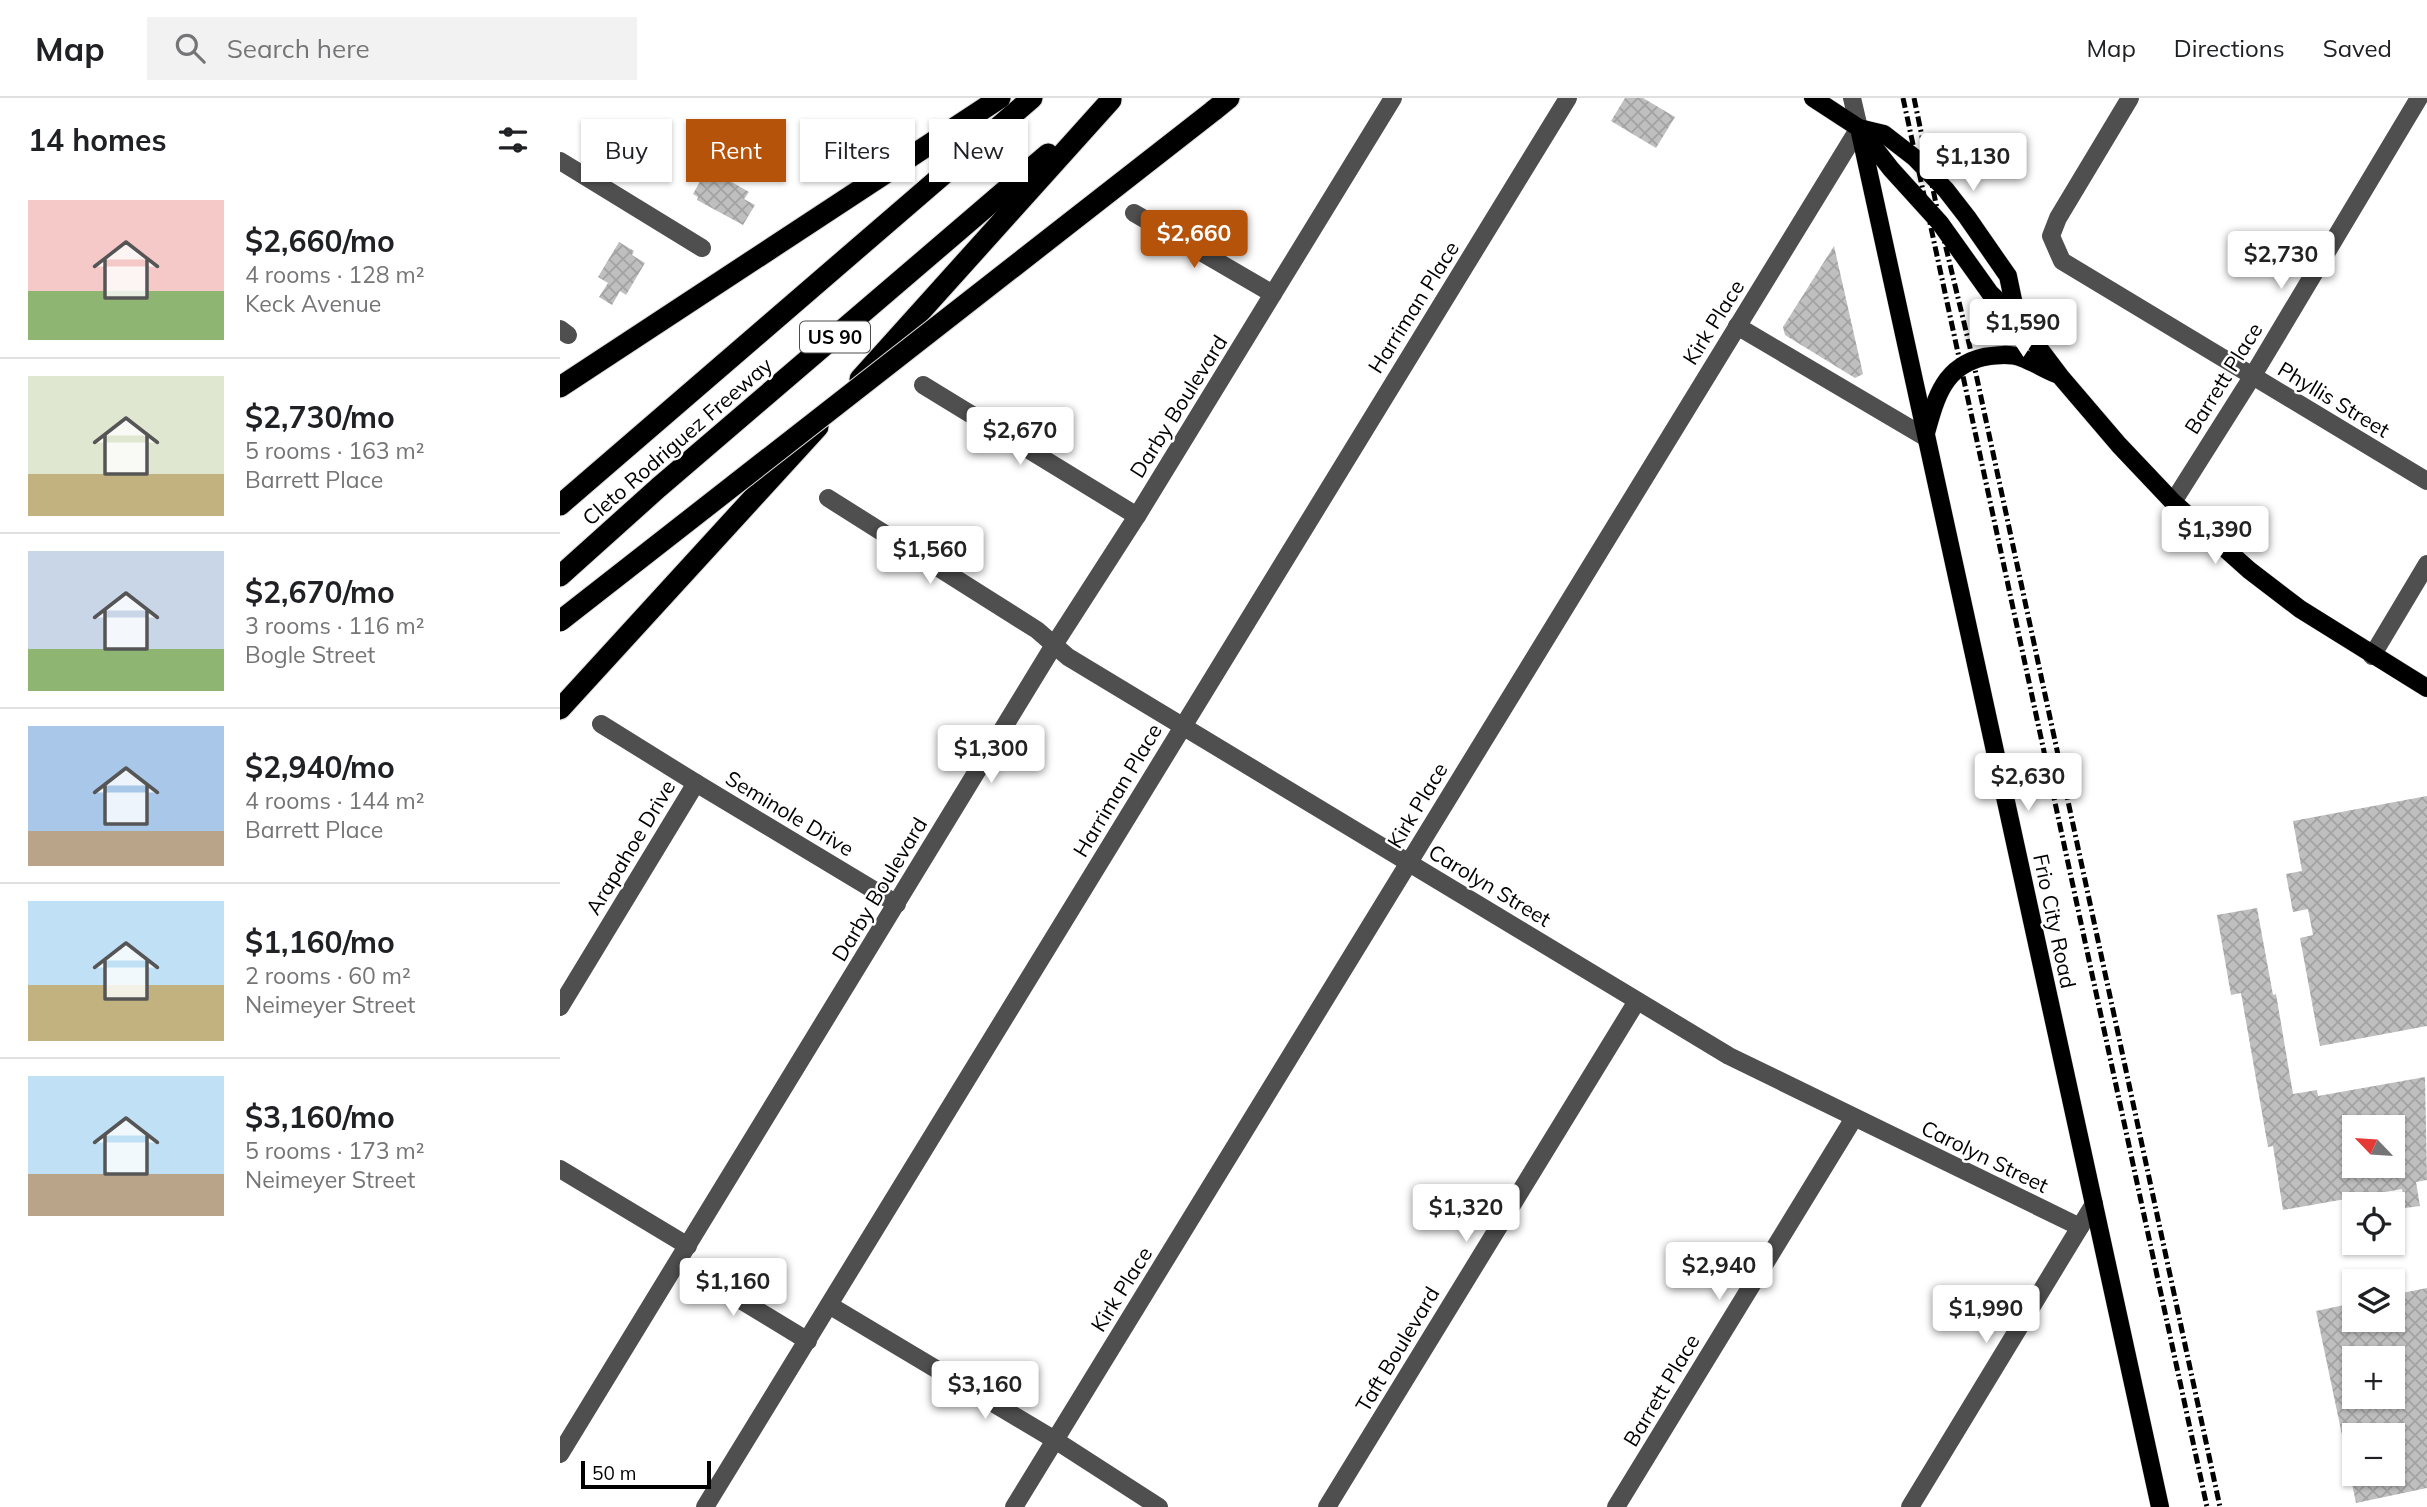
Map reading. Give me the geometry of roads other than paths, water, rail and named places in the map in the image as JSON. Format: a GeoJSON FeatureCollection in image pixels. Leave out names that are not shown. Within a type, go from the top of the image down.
{"type":"FeatureCollection","features":[{"type":"Feature","properties":{"kind":"highway"},"geometry":{"type":"LineString","coordinates":[[560,387],[1000,98]]}},
{"type":"Feature","properties":{"kind":"highway","name":"Cleto Rodriguez Freeway"},"geometry":{"type":"LineString","coordinates":[[560,505],[1031,98]]}},
{"type":"Feature","properties":{"kind":"highway"},"geometry":{"type":"LineString","coordinates":[[560,709],[728,527],[1112,99]]}},
{"type":"Feature","properties":{"kind":"highway","name":"Cleto Rodriguez Freeway"},"geometry":{"type":"LineString","coordinates":[[560,576],[658,488],[1112,99]]}},
{"type":"Feature","properties":{"kind":"highway"},"geometry":{"type":"LineString","coordinates":[[560,621],[1221,104]]}},
{"type":"Feature","properties":{"kind":"main road"},"geometry":{"type":"LineString","coordinates":[[1813,98],[1859,128],[1955,242],[1990,293],[2017,319],[2060,376],[2119,445],[2174,502],[2249,570],[2300,609],[2427,688]]}},
{"type":"Feature","properties":{"kind":"main road"},"geometry":{"type":"LineString","coordinates":[[1859,128],[1884,134],[1916,158],[1953,199],[2008,276],[2017,319]]}},
{"type":"Feature","properties":{"kind":"main road","name":"Frio City Road"},"geometry":{"type":"LineString","coordinates":[[1859,128],[2160,1507]]}},
{"type":"Feature","properties":{"kind":"main road"},"geometry":{"type":"LineString","coordinates":[[1925,437],[1944,383],[1960,365],[1996,355],[2019,356],[2060,376]]}},
{"type":"Feature","properties":{"kind":"street","name":"Darby Boulevard"},"geometry":{"type":"LineString","coordinates":[[560,1454],[1054,645],[1137,516],[1393,98]]}},
{"type":"Feature","properties":{"kind":"street","name":"Harriman Place"},"geometry":{"type":"LineString","coordinates":[[705,1507],[1568,98]]}},
{"type":"Feature","properties":{"kind":"street","name":"Frio City Road"},"geometry":{"type":"LineString","coordinates":[[1852,98],[1859,128]]}},
{"type":"Feature","properties":{"kind":"street","name":"Phyllis Street"},"geometry":{"type":"LineString","coordinates":[[2130,98],[2058,218],[2051,236],[2062,261],[2427,481]]}},
{"type":"Feature","properties":{"kind":"street","name":"Barrett Place"},"geometry":{"type":"LineString","coordinates":[[2174,502],[2419,98]]}},
{"type":"Feature","properties":{"kind":"street","name":"Kirk Place"},"geometry":{"type":"LineString","coordinates":[[1014,1507],[1859,128]]}},
{"type":"Feature","properties":{"kind":"street"},"geometry":{"type":"LineString","coordinates":[[560,161],[702,248]]}},
{"type":"Feature","properties":{"kind":"street"},"geometry":{"type":"LineString","coordinates":[[1134,213],[1273,294]]}},
{"type":"Feature","properties":{"kind":"street"},"geometry":{"type":"LineString","coordinates":[[1737,326],[1925,437]]}},
{"type":"Feature","properties":{"kind":"street"},"geometry":{"type":"LineString","coordinates":[[923,384],[1137,516]]}},
{"type":"Feature","properties":{"kind":"street","name":"Carolyn Street"},"geometry":{"type":"LineString","coordinates":[[828,498],[1037,630],[1068,657],[1729,1056],[2080,1227]]}},
{"type":"Feature","properties":{"kind":"street"},"geometry":{"type":"LineString","coordinates":[[2372,656],[2427,564]]}},
{"type":"Feature","properties":{"kind":"street","name":"Seminole Drive"},"geometry":{"type":"LineString","coordinates":[[601,724],[897,904]]}},
{"type":"Feature","properties":{"kind":"street","name":"Arapahoe Drive"},"geometry":{"type":"LineString","coordinates":[[560,1007],[696,783]]}},
{"type":"Feature","properties":{"kind":"street","name":"Taft Boulevard"},"geometry":{"type":"LineString","coordinates":[[1328,1507],[1637,1001]]}},
{"type":"Feature","properties":{"kind":"street","name":"Barrett Place"},"geometry":{"type":"LineString","coordinates":[[1616,1507],[1854,1118]]}},
{"type":"Feature","properties":{"kind":"street"},"geometry":{"type":"LineString","coordinates":[[560,1169],[808,1340]]}},
{"type":"Feature","properties":{"kind":"street"},"geometry":{"type":"LineString","coordinates":[[1910,1507],[2094,1204]]}},
{"type":"Feature","properties":{"kind":"street"},"geometry":{"type":"LineString","coordinates":[[829,1305],[1055,1440],[1159,1507]]}},
{"type":"Feature","properties":{"kind":"railway"},"geometry":{"type":"LineString","coordinates":[[1903,98],[2207,1507]]}},
{"type":"Feature","properties":{"kind":"railway"},"geometry":{"type":"LineString","coordinates":[[1914,98],[2220,1507]]}}]}
